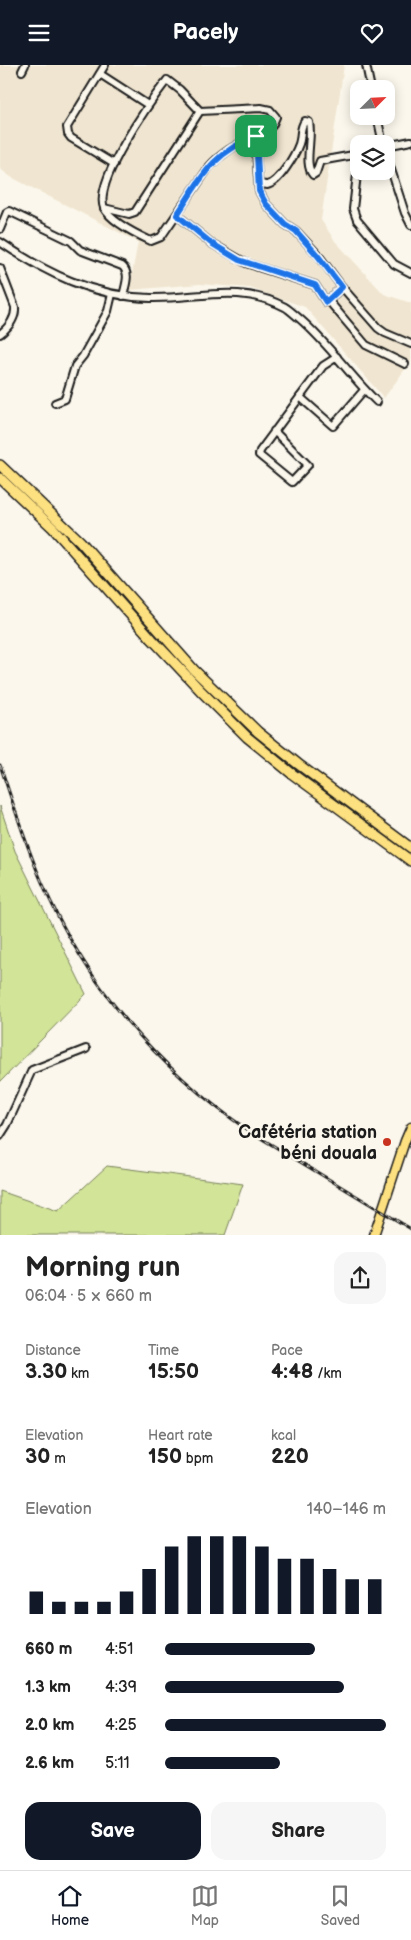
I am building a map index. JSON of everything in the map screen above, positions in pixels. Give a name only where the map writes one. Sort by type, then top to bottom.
[{"type":"highway","points":[[0,465],[80,541],[194,670],[258,732],[411,848]]},
{"type":"highway","points":[[0,478],[59,534],[152,639],[247,737],[291,773],[411,861]]},
{"type":"main road","points":[[374,1235],[411,1127]]},
{"type":"street","points":[[105,65],[67,127],[68,134],[114,164]]},
{"type":"street","points":[[366,65],[369,80]]},
{"type":"street","points":[[100,74],[148,105]]},
{"type":"street","points":[[167,80],[180,90],[200,111],[261,108],[270,110],[276,117],[272,126],[226,151],[216,159],[161,237],[151,241],[114,219],[104,208],[103,199],[105,183],[114,164],[148,105],[167,80]]},
{"type":"street","points":[[104,208],[129,214],[135,212],[200,111]]},
{"type":"street","points":[[259,183],[266,185],[273,182],[283,171],[299,143],[301,125],[305,121],[309,122],[311,130],[308,167],[313,175],[316,173],[320,161],[350,156]]},
{"type":"street","points":[[256,136],[259,191],[266,204],[285,224],[296,231],[378,328],[411,344]]},
{"type":"street","points":[[395,144],[411,141]]},
{"type":"street","points":[[356,180],[353,209],[357,220],[394,264],[411,273]]},
{"type":"street","points":[[394,180],[411,225]]},
{"type":"street","points":[[0,229],[9,211],[71,241],[80,250],[122,266],[126,269],[127,275],[123,296]]},
{"type":"street","points":[[177,215],[211,243],[232,256],[246,263],[315,285],[326,302],[328,300],[366,345],[405,364]]},
{"type":"street","points":[[0,243],[33,265],[65,280],[112,294],[152,298],[222,293],[256,297],[286,308],[308,326],[364,390],[378,402]]},
{"type":"street","points":[[0,268],[15,307],[11,323],[0,334]]},
{"type":"street","points":[[328,300],[342,287]]},
{"type":"street","points":[[55,403],[65,399],[75,366],[83,357],[108,311],[112,294]]},
{"type":"street","points":[[274,431],[308,465],[292,481],[259,455],[260,451],[274,431],[323,366],[337,357]]},
{"type":"street","points":[[300,397],[333,426],[364,390]]},
{"type":"street","points":[[0,1136],[32,1070],[86,1049]]},
{"type":"shaded area","points":[[0,65],[344,65],[321,220],[335,241],[384,294],[411,303],[411,361],[384,398],[305,307],[250,288],[200,284],[129,290],[138,242],[11,177],[0,169]]},
{"type":"green space","points":[[0,806],[15,851],[86,994],[0,1082]]},
{"type":"green space","points":[[107,1166],[243,1184],[225,1235],[0,1235],[0,1191],[58,1211]]},
{"type":"railway","points":[[0,765],[30,852],[59,918],[79,954],[127,1021],[183,1079],[249,1131],[411,1229]]},
{"type":"place","name":"Cafétéria station béni douala","points":[[387,1142]]},
{"type":"route","points":[[256,136],[259,191],[266,204],[285,224],[296,231],[342,287],[326,302],[315,285],[239,260],[211,243],[177,215],[216,159],[240,142],[256,136]]}]
